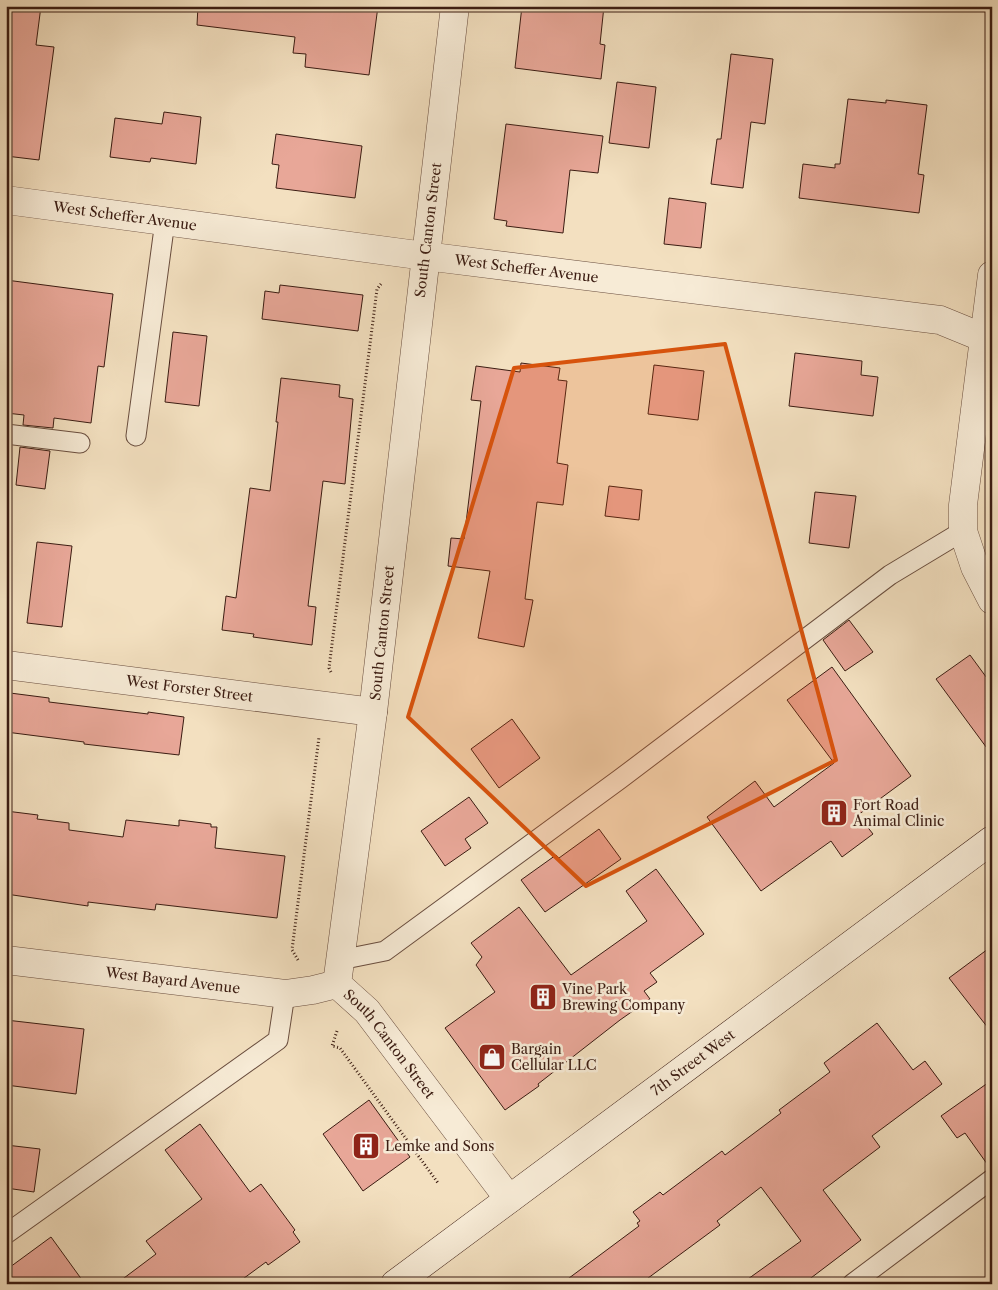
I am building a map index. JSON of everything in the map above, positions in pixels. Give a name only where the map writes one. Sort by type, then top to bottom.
[{"type":"street","name":"South Canton Street","points":[[455,6],[374,712],[338,972],[509,1199]]},
{"type":"street","name":"West Scheffer Avenue","points":[[6,200],[425,256],[940,320],[988,339]]},
{"type":"street","points":[[992,275],[988,339],[963,505],[963,531],[975,567],[992,600]]},
{"type":"street","name":"West Forster Street","points":[[6,665],[374,712]]},
{"type":"street","name":"7th Street West","points":[[394,1284],[992,840]]},
{"type":"street","name":"West Bayard Avenue","points":[[6,960],[285,994],[314,990],[338,972]]},
{"type":"lane","points":[[136,436],[165,221]]},
{"type":"lane","points":[[6,434],[80,443]]},
{"type":"lane","points":[[338,972],[385,950],[620,779],[890,575],[963,531]]},
{"type":"lane","points":[[6,1234],[278,1040],[285,994]]},
{"type":"lane","points":[[852,1284],[992,1179]]},
{"type":"path","points":[[332,674],[329,668],[377,289],[385,279]]},
{"type":"path","points":[[298,961],[292,950],[320,733]]},
{"type":"path","points":[[337,1030],[332,1046],[340,1048],[438,1183]]},
{"type":"highlighted area","points":[[725,344],[836,760],[586,886],[408,717],[514,368]]},
{"type":"building","points":[[6,6],[41,6],[36,45],[54,47],[39,160],[6,156]]},
{"type":"building","points":[[198,6],[378,6],[369,75],[305,67],[306,54],[293,53],[295,37],[197,25]]},
{"type":"building","points":[[522,6],[604,6],[600,44],[605,45],[601,79],[515,68]]},
{"type":"building","points":[[731,54],[773,59],[765,124],[751,122],[743,188],[711,184],[717,139],[721,139]]},
{"type":"building","points":[[617,82],[656,87],[649,148],[609,143]]},
{"type":"building","points":[[848,99],[886,103],[886,100],[927,105],[918,174],[924,175],[919,213],[799,198],[803,164],[835,168],[835,164],[840,164]]},
{"type":"building","points":[[164,112],[201,117],[196,164],[151,158],[150,162],[110,157],[115,118],[162,124]]},
{"type":"building","points":[[506,124],[603,136],[598,173],[570,170],[563,233],[506,226],[507,221],[494,219]]},
{"type":"building","points":[[276,134],[362,146],[355,198],[276,188],[279,165],[272,164]]},
{"type":"building","points":[[669,198],[706,203],[701,248],[664,244]]},
{"type":"building","points":[[6,280],[113,294],[104,367],[98,366],[91,423],[54,418],[53,428],[23,425],[24,415],[6,413]]},
{"type":"building","points":[[280,285],[363,295],[358,331],[262,319],[265,291],[279,293]]},
{"type":"building","points":[[173,332],[207,336],[199,406],[165,402]]},
{"type":"building","points":[[795,353],[862,361],[861,375],[878,377],[873,416],[789,406]]},
{"type":"building","points":[[521,363],[560,368],[558,380],[567,381],[557,463],[568,465],[563,505],[537,502],[525,599],[533,600],[524,647],[478,638],[490,571],[448,566],[451,538],[464,539],[481,401],[471,400],[476,366],[520,372]]},
{"type":"building","points":[[654,365],[704,371],[698,420],[648,414]]},
{"type":"building","points":[[281,378],[340,385],[339,397],[353,399],[345,484],[323,481],[308,606],[316,607],[312,645],[253,637],[254,634],[222,630],[226,596],[236,598],[250,488],[270,491]]},
{"type":"building","points":[[20,447],[50,451],[45,489],[16,485]]},
{"type":"building","points":[[609,486],[642,490],[639,520],[605,516]]},
{"type":"building","points":[[815,492],[856,496],[849,548],[809,543]]},
{"type":"building","points":[[37,542],[72,546],[62,627],[27,623]]},
{"type":"building","points":[[849,620],[873,652],[845,671],[823,640]]},
{"type":"building","points":[[970,655],[992,685],[992,755],[936,679]]},
{"type":"building","points":[[832,667],[911,776],[858,815],[873,834],[842,857],[831,841],[761,891],[707,817],[755,781],[774,807],[834,763],[787,700]]},
{"type":"building","points":[[10,693],[49,698],[49,702],[184,717],[179,755],[84,744],[84,742],[6,732]]},
{"type":"building","points":[[512,719],[540,758],[499,788],[471,749]]},
{"type":"building","points":[[469,797],[488,823],[465,839],[471,848],[445,866],[421,831]]},
{"type":"building","points":[[6,811],[38,815],[37,819],[69,823],[69,830],[123,837],[126,820],[179,826],[179,820],[211,824],[211,827],[217,827],[215,848],[285,856],[277,918],[156,904],[155,910],[88,902],[88,906],[6,894]]},
{"type":"building","points":[[599,829],[621,859],[545,912],[521,880],[556,855],[559,858]]},
{"type":"building","points":[[656,869],[704,934],[650,973],[657,982],[644,991],[650,999],[538,1084],[539,1086],[505,1110],[445,1028],[495,992],[476,965],[482,957],[471,943],[519,907],[571,975],[647,921],[626,891]]},
{"type":"building","points":[[992,946],[992,1033],[949,978]]},
{"type":"building","points":[[6,1020],[84,1029],[76,1094],[6,1085]]},
{"type":"building","points":[[877,1023],[913,1070],[925,1061],[942,1084],[872,1136],[880,1147],[823,1190],[861,1240],[803,1284],[741,1284],[801,1241],[761,1187],[717,1221],[720,1225],[640,1284],[561,1284],[639,1226],[637,1223],[640,1221],[633,1212],[660,1192],[663,1195],[722,1151],[725,1155],[781,1113],[779,1110],[830,1072],[824,1063]]},
{"type":"building","points":[[992,1080],[992,1168],[990,1168],[965,1133],[957,1138],[941,1116]]},
{"type":"building","name":"Lemke and Sons","points":[[369,1100],[410,1157],[363,1191],[323,1134]]},
{"type":"building","points":[[200,1124],[250,1192],[261,1184],[295,1230],[293,1232],[300,1242],[268,1265],[266,1262],[236,1284],[116,1284],[156,1254],[146,1241],[202,1199],[165,1150]]},
{"type":"building","points":[[6,1145],[40,1149],[34,1192],[6,1188]]},
{"type":"building","points":[[51,1237],[85,1284],[6,1284],[6,1270]]},
{"type":"place","name":"Fort Road Animal Clinic","points":[[834,813]]},
{"type":"place","name":"Vine Park Brewing Company","points":[[543,997]]},
{"type":"place","name":"Bargain Cellular LLC","points":[[492,1057]]},
{"type":"place","name":"Lemke and Sons","points":[[366,1146]]}]
